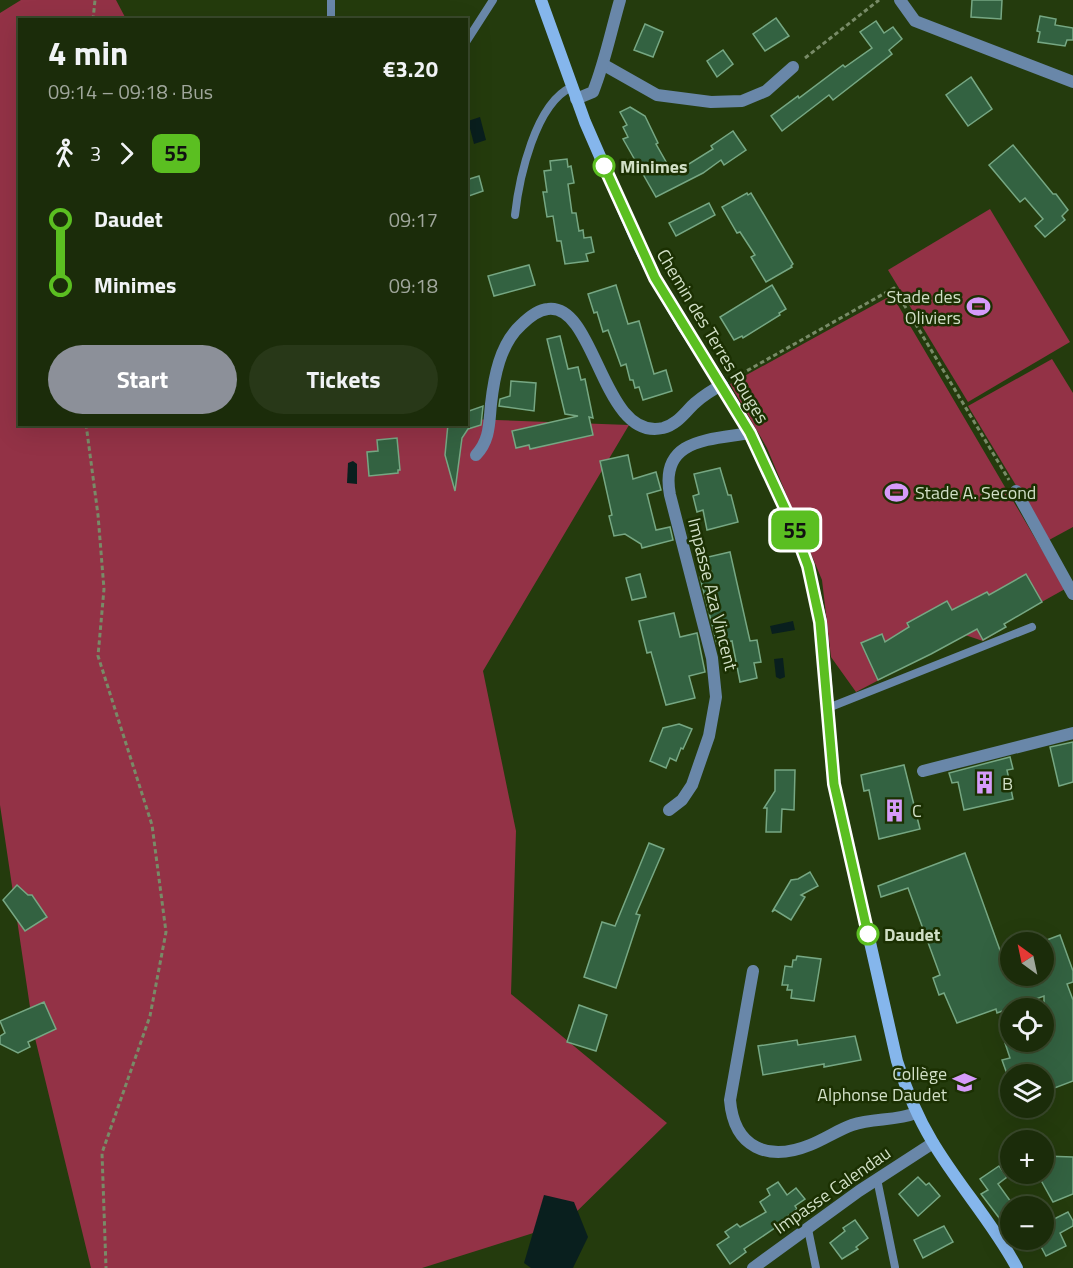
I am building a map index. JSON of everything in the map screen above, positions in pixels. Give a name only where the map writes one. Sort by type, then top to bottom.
[{"type":"main road","name":"Chemin des Terres Rouges","points":[[541,0],[574,93],[655,278],[750,433],[794,528],[808,566],[820,622],[831,757],[839,812],[897,1060],[916,1113],[933,1143],[992,1226],[1017,1268]]},
{"type":"street","points":[[574,93],[593,92],[604,65],[605,51],[620,0]]},
{"type":"street","points":[[900,0],[915,21],[1073,82]]},
{"type":"street","points":[[604,65],[657,95],[711,102],[742,101],[766,91],[793,67]]},
{"type":"street","points":[[476,455],[486,441],[493,388],[507,342],[527,318],[547,309],[560,310],[570,316],[618,403],[627,416],[642,426],[655,429],[672,424],[694,403],[722,385]]},
{"type":"street","name":"Impasse Aza Vincent","points":[[669,810],[682,800],[692,785],[710,736],[716,697],[712,658],[670,495],[667,473],[680,452],[695,443],[717,437],[750,433]]},
{"type":"street","points":[[1016,491],[1073,594]]},
{"type":"street","points":[[923,771],[1073,733]]},
{"type":"street","points":[[753,971],[730,1100],[733,1117],[745,1140],[760,1149],[794,1150],[861,1122],[903,1117],[916,1113]]},
{"type":"street","name":"Impasse Calendau","points":[[753,1268],[877,1179],[933,1143]]},
{"type":"lane","points":[[331,0],[331,18]]},
{"type":"lane","points":[[468,39],[493,0]]},
{"type":"lane","points":[[516,215],[520,179],[538,129],[554,101],[565,90],[574,93]]},
{"type":"lane","points":[[828,708],[1032,627]]},
{"type":"lane","points":[[877,1179],[895,1267]]},
{"type":"lane","points":[[808,1229],[816,1268]]},
{"type":"path","points":[[93,18],[95,0]]},
{"type":"path","points":[[793,67],[879,0]]},
{"type":"path","points":[[722,385],[894,288],[1016,491]]},
{"type":"path","points":[[86,426],[98,515],[104,589],[98,656],[152,825],[166,932],[150,1016],[102,1153],[106,1268]]},
{"type":"shaded area","points":[[21,0],[116,0],[125,18],[18,18],[18,426],[468,426],[468,419],[629,425],[483,671],[516,831],[511,994],[667,1123],[565,1223],[422,1268],[91,1268],[34,1034],[0,805],[0,13]]},
{"type":"shaded area","name":"Stade des Oliviers","points":[[990,209],[1070,342],[968,402],[888,270]]},
{"type":"shaded area","name":"Stade A. Second","points":[[892,295],[1065,589],[1004,623],[1006,627],[983,641],[965,635],[856,692],[831,657],[822,580],[767,448],[730,384]]},
{"type":"shaded area","points":[[1052,359],[1073,393],[1073,527],[1049,540],[968,406]]},
{"type":"water","points":[[480,117],[486,140],[474,144],[468,121]]},
{"type":"water","points":[[353,461],[357,464],[357,484],[347,483],[348,463]]},
{"type":"water","points":[[793,621],[795,630],[772,634],[770,626]]},
{"type":"water","points":[[783,658],[785,677],[780,679],[776,677],[774,659]]},
{"type":"water","points":[[544,1195],[574,1202],[588,1237],[573,1268],[531,1268],[524,1263]]},
{"type":"building","points":[[972,0],[1002,0],[1001,19],[971,17]]},
{"type":"building","points":[[1040,16],[1056,19],[1055,25],[1073,28],[1073,40],[1067,40],[1065,46],[1038,42],[1040,32],[1037,31]]},
{"type":"building","points":[[776,18],[789,36],[765,51],[753,34]]},
{"type":"building","points":[[876,21],[884,33],[893,27],[902,39],[889,50],[892,54],[833,100],[829,95],[782,131],[771,116],[843,65],[845,67],[872,48],[860,32]]},
{"type":"building","points":[[645,24],[663,32],[653,57],[634,50]]},
{"type":"building","points":[[723,50],[733,64],[717,77],[707,61]]},
{"type":"building","points":[[971,77],[992,109],[968,126],[946,95]]},
{"type":"building","points":[[630,107],[645,116],[658,143],[656,144],[673,174],[713,149],[711,146],[733,131],[746,150],[724,165],[721,160],[703,173],[656,197],[623,139],[628,137],[623,127],[627,125],[620,112]]},
{"type":"building","points":[[1013,145],[1068,210],[1062,216],[1065,220],[1045,237],[1035,226],[1043,219],[1025,198],[1020,202],[989,165]]},
{"type":"building","points":[[567,159],[568,167],[571,166],[574,183],[568,184],[572,213],[576,213],[579,231],[583,230],[584,238],[591,237],[594,252],[586,254],[588,261],[565,264],[561,241],[557,241],[553,216],[547,217],[543,192],[547,192],[544,171],[551,170],[550,161]]},
{"type":"building","points":[[479,176],[483,191],[468,196],[468,179]]},
{"type":"building","points":[[747,193],[748,195],[751,193],[793,264],[792,267],[766,282],[751,257],[755,255],[740,232],[737,233],[722,207]]},
{"type":"building","points":[[709,203],[715,215],[676,236],[669,223]]},
{"type":"building","points":[[529,265],[535,285],[494,296],[488,276]]},
{"type":"building","points":[[616,285],[628,324],[639,321],[654,374],[666,370],[672,391],[643,400],[639,387],[635,388],[633,380],[630,380],[626,364],[621,366],[608,330],[603,332],[588,294]]},
{"type":"building","points":[[772,285],[786,309],[743,338],[742,336],[734,340],[720,317]]},
{"type":"building","points":[[560,336],[568,369],[578,367],[581,380],[585,379],[593,418],[589,417],[593,435],[530,449],[529,445],[516,448],[512,431],[578,416],[565,414],[547,339]]},
{"type":"building","points":[[511,381],[536,383],[534,411],[499,406],[500,399],[510,396]]},
{"type":"building","points":[[483,406],[481,425],[468,429],[462,438],[455,491],[445,455],[448,426],[468,426],[468,411]]},
{"type":"building","points":[[397,438],[400,470],[398,473],[369,476],[367,452],[378,451],[377,440]]},
{"type":"building","points":[[628,455],[633,479],[656,472],[661,490],[647,494],[656,530],[670,527],[673,540],[642,548],[641,544],[625,534],[614,536],[609,516],[612,515],[600,461]]},
{"type":"building","points":[[720,468],[728,495],[731,495],[738,522],[707,530],[703,510],[697,512],[693,496],[699,494],[694,474]]},
{"type":"building","points":[[730,552],[750,641],[757,640],[761,662],[754,663],[757,678],[740,682],[732,641],[717,644],[700,577],[712,574],[708,557]]},
{"type":"building","points":[[640,574],[646,597],[632,600],[626,578]]},
{"type":"building","points":[[1026,574],[1042,602],[1004,624],[1006,627],[983,640],[977,629],[878,680],[861,643],[882,634],[885,642],[909,627],[907,623],[947,601],[952,610],[987,592],[989,595]]},
{"type":"building","points":[[674,613],[680,637],[697,633],[705,672],[689,676],[695,698],[666,705],[651,652],[647,653],[639,621]]},
{"type":"building","points":[[679,724],[692,729],[676,761],[670,758],[666,768],[650,761],[663,728]]},
{"type":"building","points":[[1073,742],[1073,782],[1059,786],[1050,747]]},
{"type":"building","name":"B","points":[[1010,757],[1013,769],[1007,770],[1013,799],[964,810],[958,782],[952,783],[949,773]]},
{"type":"building","name":"C","points":[[904,765],[920,829],[879,839],[869,790],[864,791],[861,775]]},
{"type":"building","points":[[775,770],[795,770],[794,810],[782,809],[781,832],[766,832],[767,808],[764,808],[775,791]]},
{"type":"building","points":[[649,843],[664,849],[636,914],[640,915],[616,988],[584,977],[602,922],[615,926]]},
{"type":"building","points":[[965,853],[1000,950],[1000,986],[1054,986],[1054,937],[1060,935],[1073,971],[1073,982],[1067,984],[1073,1000],[1073,1081],[1054,1088],[1054,1064],[1003,1064],[1002,1060],[1010,1058],[1008,1052],[1054,1052],[1054,998],[1044,998],[1044,996],[1000,998],[1000,1012],[997,1013],[996,1009],[957,1023],[944,993],[939,995],[933,978],[940,975],[908,888],[881,897],[878,886]]},
{"type":"building","points":[[810,872],[818,886],[801,895],[805,897],[791,920],[775,910],[772,912],[791,880]]},
{"type":"building","points":[[17,885],[28,895],[32,895],[47,917],[25,931],[3,900]]},
{"type":"building","points":[[797,956],[821,959],[814,1001],[791,998],[792,990],[787,990],[788,985],[782,985],[785,966],[792,967],[793,960],[796,960]]},
{"type":"building","points":[[44,1002],[56,1029],[28,1042],[30,1047],[18,1053],[0,1044],[0,1036],[5,1033],[0,1021]]},
{"type":"building","points":[[579,1005],[607,1015],[596,1051],[567,1042]]},
{"type":"building","points":[[855,1036],[861,1060],[763,1075],[758,1046],[797,1040],[798,1045]]},
{"type":"building","points":[[1054,1156],[1073,1157],[1073,1194],[1054,1202],[1054,1196],[1050,1196],[1043,1184],[1054,1184]]},
{"type":"building","points":[[1000,1167],[998,1184],[1007,1196],[1000,1196],[1000,1219],[981,1194],[988,1190],[980,1179]]},
{"type":"building","points":[[918,1177],[926,1185],[929,1183],[940,1196],[918,1216],[899,1194]]},
{"type":"building","points":[[778,1182],[787,1195],[796,1188],[805,1199],[795,1206],[797,1209],[786,1217],[788,1219],[744,1249],[746,1252],[730,1264],[717,1245],[729,1237],[725,1232],[737,1224],[740,1227],[766,1212],[760,1202],[770,1195],[767,1189]]},
{"type":"building","points":[[1068,1212],[1073,1226],[1060,1233],[1066,1246],[1046,1256],[1043,1250],[1054,1250],[1054,1219]]},
{"type":"building","points":[[855,1220],[868,1238],[856,1247],[858,1249],[842,1259],[830,1243],[845,1231],[843,1228]]},
{"type":"building","points":[[944,1226],[953,1242],[923,1258],[914,1240]]},
{"type":"bus line","name":"55","points":[[604,166],[655,278],[750,433],[794,528],[808,566],[816,594],[820,622],[834,784],[868,934]]},
{"type":"place","name":"Minimes","points":[[604,166]]},
{"type":"place","name":"Stade des Oliviers","points":[[979,306]]},
{"type":"place","name":"Stade A. Second","points":[[897,492]]},
{"type":"place","name":"B","points":[[984,783]]},
{"type":"place","name":"C","points":[[894,810]]},
{"type":"place","name":"Daudet","points":[[868,934]]},
{"type":"place","name":"Collège Alphonse Daudet","points":[[965,1083]]}]
